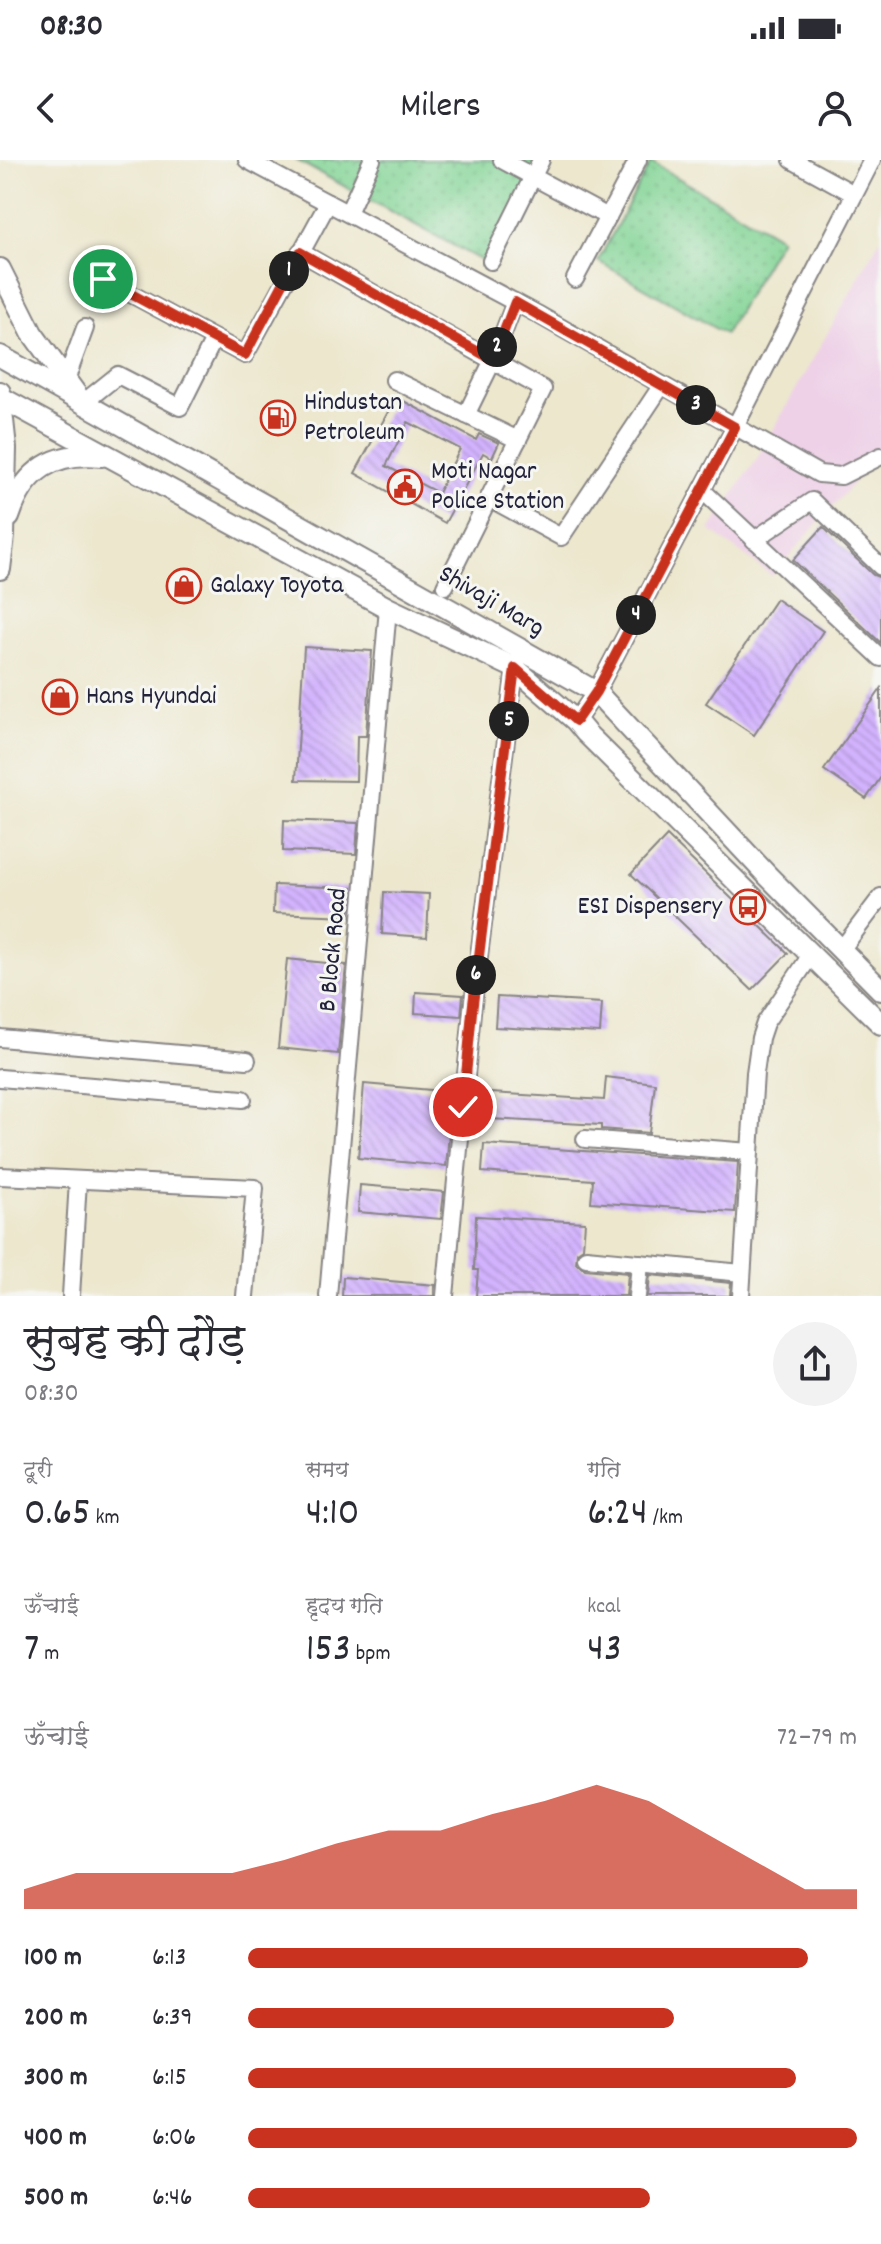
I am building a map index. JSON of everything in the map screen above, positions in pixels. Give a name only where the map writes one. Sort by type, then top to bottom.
[{"type":"main road","points":[[0,269],[32,333],[83,403]]},
{"type":"main road","name":"Shivaji Marg","points":[[0,356],[596,692],[767,875],[881,990]]},
{"type":"main road","points":[[0,395],[6,448],[0,569]]},
{"type":"main road","name":"Shivaji Marg","points":[[0,395],[388,608],[515,668],[576,721],[881,1024]]},
{"type":"main road","points":[[4,536],[17,497],[37,471],[63,457],[80,454],[110,457]]},
{"type":"street","points":[[247,160],[515,302],[819,474],[841,476],[881,456]]},
{"type":"street","points":[[348,213],[372,160]]},
{"type":"street","points":[[502,160],[608,217]]},
{"type":"street","points":[[491,261],[541,160]]},
{"type":"street","points":[[575,279],[638,160]]},
{"type":"street","points":[[792,160],[854,194]]},
{"type":"street","points":[[576,721],[596,692],[872,160]]},
{"type":"street","points":[[103,279],[245,355],[328,203]]},
{"type":"street","points":[[300,252],[543,389],[445,586]]},
{"type":"street","points":[[466,415],[493,360],[515,302]]},
{"type":"street","points":[[66,380],[85,328]]},
{"type":"street","points":[[83,403],[118,375],[180,407],[214,339]]},
{"type":"street","points":[[394,380],[518,440]]},
{"type":"street","points":[[489,498],[561,537],[662,385]]},
{"type":"street","points":[[702,490],[881,658]]},
{"type":"street","points":[[754,540],[812,501],[881,567]]},
{"type":"street","name":"B Block Road","points":[[328,1296],[388,608]]},
{"type":"street","points":[[445,1296],[472,1012],[515,668]]},
{"type":"street","points":[[841,950],[881,897]]},
{"type":"street","points":[[741,1296],[755,1073],[760,1038],[773,1010],[811,955]]},
{"type":"street","points":[[0,1038],[247,1060]]},
{"type":"street","points":[[0,1078],[243,1099]]},
{"type":"street","points":[[585,1139],[750,1152]]},
{"type":"street","points":[[0,1176],[255,1188],[245,1296]]},
{"type":"street","points":[[71,1296],[78,1181]]},
{"type":"street","points":[[586,1258],[742,1273]]},
{"type":"street","points":[[637,1296],[640,1263]]},
{"type":"shaded area","points":[[881,238],[881,459],[868,466],[772,576],[710,530],[758,457]]},
{"type":"green space","points":[[296,160],[547,160],[493,267]]},
{"type":"green space","points":[[651,162],[781,238],[725,334],[598,261]]},
{"type":"building","points":[[396,397],[476,440],[479,434],[499,443],[492,458],[483,453],[445,523],[355,473]],"holes":[[[408,422],[460,449],[438,493],[386,466]]]},
{"type":"building","points":[[823,527],[873,575],[881,578],[881,643],[793,560]]},
{"type":"building","points":[[776,599],[823,631],[754,735],[706,703]]},
{"type":"building","points":[[304,647],[372,651],[366,736],[357,736],[356,781],[296,780]]},
{"type":"building","points":[[881,689],[881,777],[866,799],[824,770]]},
{"type":"building","points":[[284,820],[358,823],[356,854],[283,851]]},
{"type":"building","points":[[667,836],[788,953],[752,990],[631,874]]},
{"type":"building","points":[[274,885],[352,888],[350,916],[273,913]]},
{"type":"building","points":[[384,892],[429,894],[427,937],[382,934]]},
{"type":"building","points":[[287,959],[346,965],[338,1054],[278,1048]]},
{"type":"building","points":[[416,992],[463,995],[461,1016],[415,1013]]},
{"type":"building","points":[[497,997],[602,1003],[600,1033],[495,1027]]},
{"type":"building","points":[[606,1077],[655,1083],[649,1133],[601,1129],[601,1125],[489,1119],[491,1093],[604,1100]]},
{"type":"building","points":[[364,1084],[453,1092],[446,1166],[358,1158]]},
{"type":"building","points":[[484,1144],[738,1162],[735,1212],[591,1202],[593,1180],[482,1172]]},
{"type":"building","points":[[360,1185],[444,1192],[441,1219],[358,1212]]},
{"type":"building","points":[[476,1216],[585,1222],[583,1248],[577,1252],[576,1263],[585,1269],[628,1273],[626,1296],[476,1296]]},
{"type":"building","points":[[650,1275],[731,1283],[730,1296],[648,1296]]},
{"type":"building","points":[[343,1277],[435,1285],[434,1296],[342,1296]]},
{"type":"place","name":"Hindustan Petroleum","points":[[278,418]]},
{"type":"place","name":"Moti Nagar Police Station","points":[[405,487]]},
{"type":"place","name":"Galaxy Toyota","points":[[184,586]]},
{"type":"place","name":"Hans Hyundai","points":[[60,697]]},
{"type":"place","name":"ESI Dispensery","points":[[748,907]]},
{"type":"route","points":[[103,279],[245,355],[300,252],[493,360],[515,302],[735,427],[596,692],[576,721],[515,668],[463,1107]]}]
